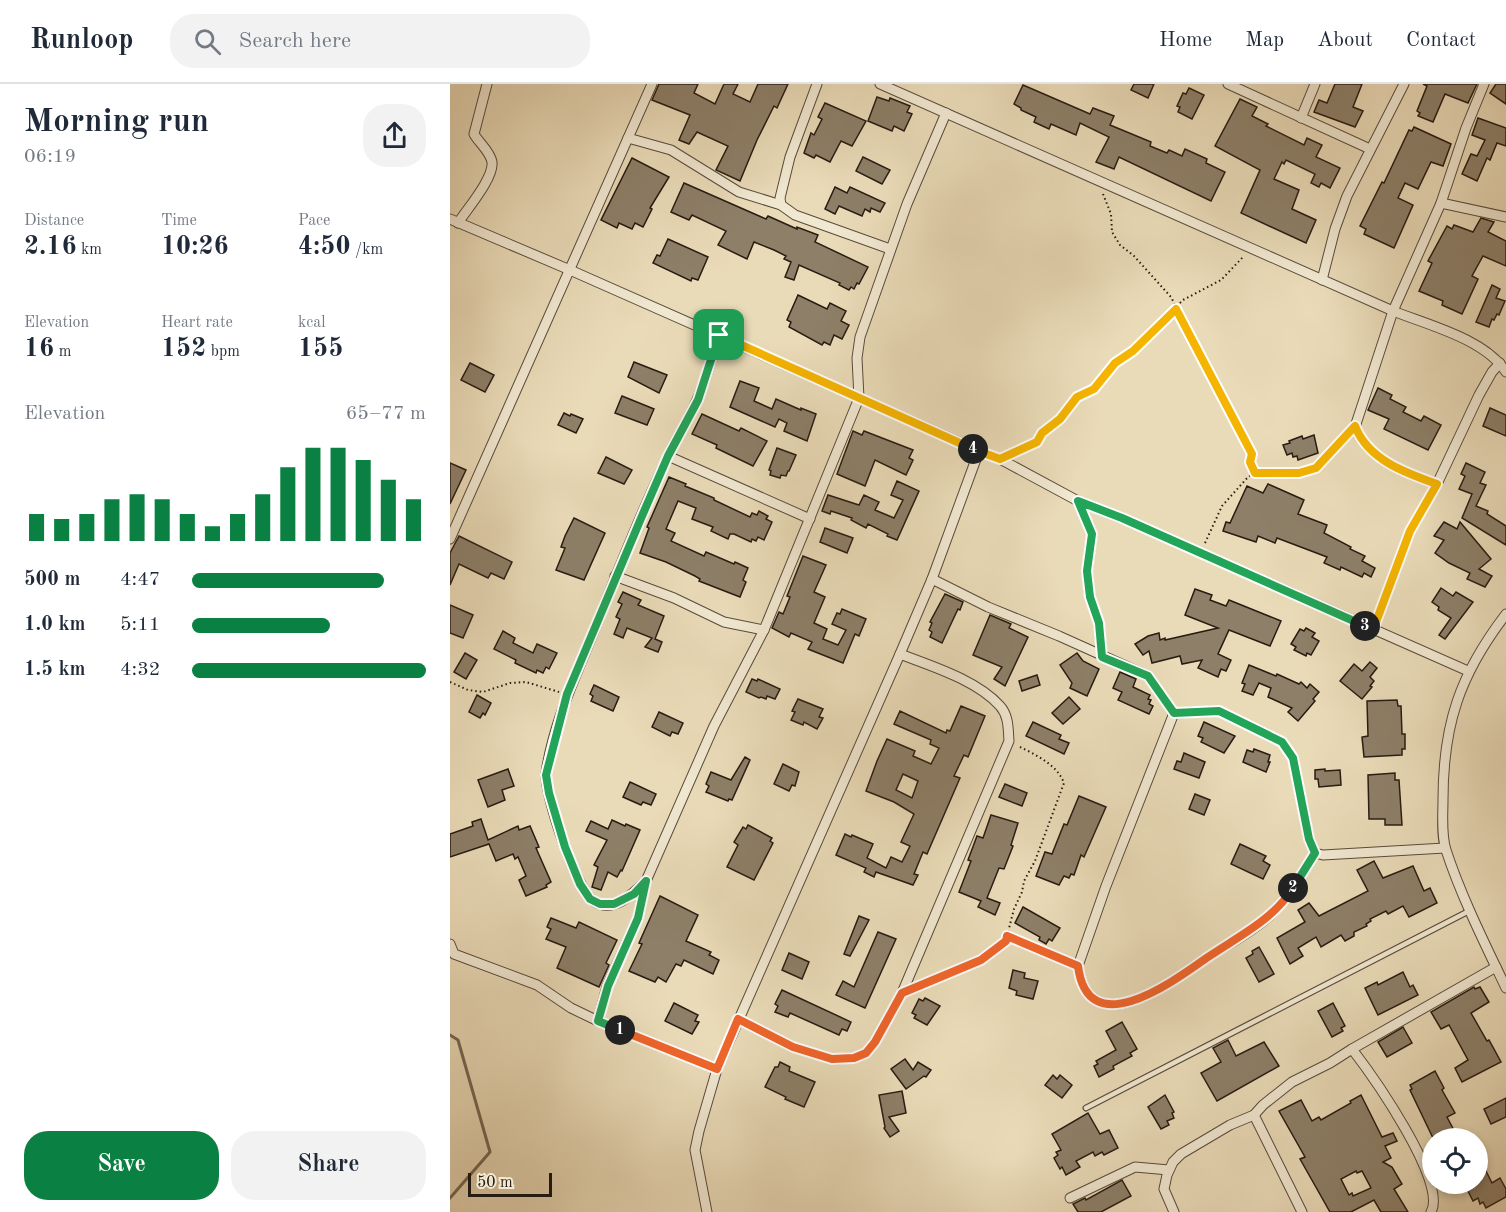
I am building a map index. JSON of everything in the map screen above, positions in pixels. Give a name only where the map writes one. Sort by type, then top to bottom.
[{"type":"street","points":[[487,84],[474,134],[489,155],[491,167],[486,182],[454,221],[1000,459],[1078,501],[1468,671]]},
{"type":"street","points":[[450,539],[652,84]]},
{"type":"street","points":[[782,205],[780,198],[790,157],[817,84]]},
{"type":"street","points":[[880,84],[1393,311],[1470,341],[1500,363],[1506,372]]},
{"type":"street","points":[[1228,84],[1370,149]]},
{"type":"street","points":[[1301,118],[1315,84]]},
{"type":"street","points":[[1322,279],[1335,229],[1347,196],[1404,84]]},
{"type":"street","points":[[1437,484],[1391,465],[1364,444],[1355,426],[1393,311],[1441,203],[1466,128],[1484,84]]},
{"type":"street","points":[[598,1021],[608,986],[638,918],[646,881],[714,726],[765,630],[859,398],[857,358],[860,337],[907,204],[946,113]]},
{"type":"street","points":[[628,138],[670,150],[740,192],[782,205],[795,215],[890,249]]},
{"type":"street","points":[[1441,203],[1506,218]]},
{"type":"street","points":[[646,881],[634,894],[614,904],[600,904],[590,899],[580,884],[565,847],[546,775],[567,694],[615,576],[668,456],[698,400],[719,335]]},
{"type":"street","points":[[1373,630],[1410,531],[1437,484],[1479,395],[1500,363]]},
{"type":"street","points":[[707,1212],[695,1150],[717,1069],[932,579],[979,451]]},
{"type":"street","points":[[668,456],[810,519]]},
{"type":"street","points":[[1078,501],[1092,534],[1087,571],[1090,597],[1099,623],[1102,657]]},
{"type":"street","points":[[615,576],[674,598],[724,622],[765,630]]},
{"type":"street","points":[[932,579],[988,607],[1148,676],[1174,713]]},
{"type":"street","points":[[1506,614],[1468,671],[1452,712],[1443,771],[1445,848],[1506,988]]},
{"type":"street","points":[[738,1019],[793,1047],[832,1059],[854,1058],[866,1053],[875,1042],[902,993],[1009,741],[1008,721],[1000,706],[979,690],[944,671],[900,654]]},
{"type":"street","points":[[1174,713],[1219,711],[1282,742],[1293,758],[1309,839],[1315,853]]},
{"type":"street","points":[[1174,713],[1106,886],[1078,966],[1080,980],[1087,994],[1103,1004],[1120,1005],[1132,1002],[1185,975],[1206,958],[1267,918],[1290,892],[1315,853]]},
{"type":"street","points":[[1315,853],[1323,855],[1445,848]]},
{"type":"street","points":[[450,944],[453,954],[537,985],[571,1008],[598,1021],[717,1069]]},
{"type":"street","points":[[1174,1212],[1164,1189],[1169,1170],[1173,1162],[1193,1145],[1254,1115],[1292,1082],[1330,1064],[1352,1048],[1496,967]]},
{"type":"street","points":[[1352,1048],[1380,1087],[1424,1165],[1433,1188],[1431,1212]]},
{"type":"street","points":[[1254,1115],[1302,1212]]},
{"type":"street","points":[[1070,1198],[1135,1167],[1169,1170]]},
{"type":"lane","points":[[1086,1108],[1471,910]]},
{"type":"path","points":[[1103,183],[1102,190],[1111,214],[1112,232],[1120,245],[1134,256],[1171,297],[1252,454],[1250,462],[1255,473]]},
{"type":"path","points":[[1000,459],[1037,442],[1042,433],[1060,419],[1077,397],[1094,389],[1115,363],[1133,351],[1183,300],[1221,280],[1241,261],[1250,247]]},
{"type":"path","points":[[1201,553],[1222,506],[1248,477],[1255,473],[1299,473],[1316,468],[1355,426]]},
{"type":"path","points":[[450,682],[468,690],[483,692],[510,683],[526,682],[567,694]]},
{"type":"path","points":[[902,993],[981,960],[1006,941],[1024,881],[1035,861],[1064,783],[1062,777],[1042,758],[1009,741]]},
{"type":"path","points":[[1007,936],[1078,966]]},
{"type":"building","points":[[659,84],[698,84],[694,93],[715,104],[724,84],[738,84],[733,94],[750,102],[758,84],[788,84],[777,108],[774,106],[757,140],[740,181],[716,170],[728,146],[697,132],[689,144],[679,140],[690,115],[652,100]]},
{"type":"building","points":[[1134,84],[1154,84],[1148,98],[1131,90]]},
{"type":"building","points":[[1335,84],[1362,84],[1353,107],[1363,111],[1355,127],[1314,112],[1319,100],[1327,103]]},
{"type":"building","points":[[1423,84],[1477,84],[1468,103],[1445,94],[1433,122],[1418,116],[1420,113],[1417,111],[1427,86]]},
{"type":"building","points":[[1496,84],[1506,84],[1506,104],[1490,93]]},
{"type":"building","points":[[1023,85],[1090,114],[1093,108],[1114,116],[1110,125],[1151,142],[1150,146],[1167,153],[1169,150],[1182,156],[1185,149],[1207,159],[1206,163],[1225,172],[1211,201],[1119,157],[1114,169],[1096,162],[1109,137],[1080,123],[1076,135],[1051,124],[1049,129],[1034,122],[1036,117],[1014,104]]},
{"type":"building","points":[[1189,88],[1204,95],[1192,119],[1178,112],[1180,107],[1177,106],[1183,93],[1186,94]]},
{"type":"building","points":[[877,97],[889,101],[890,98],[910,106],[907,112],[912,114],[904,131],[894,126],[892,131],[868,121]]},
{"type":"building","points":[[1240,99],[1257,107],[1252,116],[1268,124],[1266,126],[1304,145],[1307,138],[1322,145],[1316,157],[1340,168],[1330,188],[1321,183],[1319,187],[1311,183],[1315,174],[1286,160],[1284,164],[1282,162],[1274,179],[1299,190],[1292,209],[1316,220],[1306,243],[1241,213],[1260,170],[1215,146]]},
{"type":"building","points":[[825,103],[866,121],[852,146],[841,141],[830,162],[816,155],[814,158],[804,153],[811,133],[814,135],[822,119],[818,117]]},
{"type":"building","points":[[1478,118],[1506,128],[1506,146],[1497,143],[1490,160],[1487,158],[1477,181],[1462,174],[1471,154],[1477,156],[1485,140],[1472,135]]},
{"type":"building","points":[[1414,127],[1451,144],[1443,166],[1431,162],[1418,189],[1405,183],[1398,198],[1413,205],[1394,248],[1364,234],[1366,229],[1360,226],[1382,182],[1384,183],[1409,130],[1412,131]]},
{"type":"building","points":[[863,157],[890,170],[882,184],[856,171]]},
{"type":"building","points":[[632,158],[669,177],[650,208],[652,209],[643,227],[635,223],[632,229],[619,223],[617,228],[601,220]]},
{"type":"building","points":[[684,183],[766,219],[768,216],[797,229],[797,227],[818,235],[815,242],[868,267],[859,284],[857,283],[854,289],[851,287],[849,290],[839,285],[840,283],[799,265],[794,280],[785,277],[791,262],[784,259],[786,256],[754,242],[747,259],[718,245],[726,231],[692,215],[689,220],[671,212]]},
{"type":"building","points":[[835,187],[847,193],[850,187],[885,203],[880,212],[871,208],[870,212],[865,209],[862,216],[839,206],[835,214],[825,209]]},
{"type":"building","points":[[1481,218],[1494,222],[1488,232],[1506,241],[1506,266],[1483,256],[1472,276],[1478,279],[1462,314],[1442,305],[1443,301],[1419,291],[1432,263],[1428,261],[1447,226],[1452,229],[1454,225],[1473,232]]},
{"type":"building","points":[[668,239],[708,257],[698,280],[692,278],[691,281],[653,263],[657,255],[660,256]]},
{"type":"building","points":[[1492,285],[1500,289],[1496,298],[1505,301],[1499,315],[1497,314],[1494,320],[1492,319],[1489,327],[1476,322]]},
{"type":"building","points":[[798,295],[827,309],[830,303],[846,311],[841,321],[849,325],[842,339],[834,335],[830,345],[824,342],[822,345],[789,327],[791,322],[787,320]]},
{"type":"building","points":[[634,362],[667,375],[659,393],[628,377]]},
{"type":"building","points":[[470,363],[494,375],[485,392],[461,380]]},
{"type":"building","points":[[740,381],[759,388],[754,401],[772,409],[776,399],[816,414],[807,441],[784,431],[787,423],[779,419],[775,427],[730,407]]},
{"type":"building","points":[[1378,388],[1392,395],[1390,399],[1406,407],[1403,412],[1421,421],[1424,416],[1441,425],[1428,450],[1384,429],[1389,419],[1368,410]]},
{"type":"building","points":[[622,396],[654,409],[647,425],[615,413]]},
{"type":"building","points":[[1490,408],[1506,415],[1506,436],[1483,426]]},
{"type":"building","points":[[564,413],[583,419],[576,433],[558,425]]},
{"type":"building","points":[[702,414],[739,431],[741,428],[767,441],[753,466],[716,448],[717,445],[692,434]]},
{"type":"building","points":[[853,431],[862,435],[864,431],[913,450],[909,458],[913,460],[906,475],[875,460],[865,486],[837,474]]},
{"type":"building","points":[[1314,435],[1318,453],[1298,460],[1297,456],[1293,457],[1292,453],[1287,455],[1283,445],[1302,436],[1303,439]]},
{"type":"building","points":[[777,448],[796,455],[786,476],[781,475],[780,478],[770,475],[769,470]]},
{"type":"building","points":[[606,457],[632,470],[624,484],[598,473]]},
{"type":"building","points":[[450,463],[466,470],[450,504]]},
{"type":"building","points":[[1466,463],[1485,472],[1480,483],[1486,485],[1476,506],[1488,511],[1487,514],[1506,526],[1506,545],[1462,518],[1472,494],[1459,489],[1465,476],[1461,474]]},
{"type":"building","points":[[669,477],[750,517],[752,513],[757,515],[759,511],[768,516],[766,519],[772,522],[764,540],[758,537],[756,541],[752,539],[751,542],[734,534],[730,534],[728,539],[711,531],[713,527],[692,519],[696,508],[678,501],[666,529],[675,533],[671,541],[704,556],[706,552],[748,568],[740,597],[699,581],[700,579],[695,576],[666,562],[640,553],[649,528],[647,527]]},
{"type":"building","points":[[897,481],[919,491],[897,540],[868,524],[866,528],[851,520],[852,518],[831,511],[830,514],[822,511],[828,495],[859,505],[864,495],[879,502],[875,510],[894,518],[903,500],[891,495]]},
{"type":"building","points":[[1268,484],[1304,500],[1298,514],[1327,525],[1324,533],[1365,556],[1362,561],[1375,568],[1371,577],[1364,573],[1362,577],[1341,567],[1340,570],[1324,563],[1327,557],[1277,538],[1275,543],[1258,536],[1256,542],[1223,531],[1226,522],[1230,523],[1247,486],[1263,493]]},
{"type":"building","points":[[574,518],[605,533],[584,580],[556,570],[565,548],[561,547]]},
{"type":"building","points":[[1444,522],[1457,529],[1460,522],[1491,559],[1479,569],[1492,576],[1485,587],[1467,579],[1470,573],[1435,553],[1444,540],[1434,536]]},
{"type":"building","points":[[825,528],[853,538],[847,553],[820,542]]},
{"type":"building","points":[[459,536],[512,562],[504,579],[491,573],[488,578],[459,564],[450,585],[450,553]]},
{"type":"building","points":[[803,556],[826,565],[814,592],[825,597],[814,623],[827,629],[823,639],[838,645],[846,630],[832,624],[837,613],[840,614],[842,609],[866,619],[859,636],[855,634],[843,663],[808,649],[812,642],[791,633],[789,637],[772,628],[779,612],[783,614],[790,597],[787,596]]},
{"type":"building","points":[[1441,588],[1453,596],[1456,592],[1473,602],[1445,639],[1439,635],[1451,618],[1438,610],[1439,607],[1432,602]]},
{"type":"building","points":[[1195,589],[1212,595],[1210,600],[1226,606],[1229,600],[1281,621],[1270,646],[1229,630],[1218,654],[1231,660],[1226,671],[1221,669],[1218,677],[1198,668],[1202,660],[1182,664],[1180,656],[1152,663],[1149,651],[1143,655],[1135,644],[1148,636],[1159,633],[1160,640],[1165,638],[1165,640],[1218,628],[1185,615]]},
{"type":"building","points":[[623,592],[641,600],[638,605],[664,616],[655,639],[662,642],[658,652],[645,647],[652,638],[627,628],[623,638],[614,634],[620,619],[616,617],[622,604],[618,602]]},
{"type":"building","points":[[945,594],[963,602],[942,643],[930,637],[932,632],[929,630],[932,623],[930,622]]},
{"type":"building","points":[[450,605],[473,615],[463,638],[450,633]]},
{"type":"building","points":[[990,615],[1011,624],[1009,628],[1028,637],[1005,686],[994,679],[1002,667],[973,655]]},
{"type":"building","points":[[1306,628],[1315,633],[1312,637],[1319,641],[1311,655],[1307,653],[1306,656],[1294,650],[1296,647],[1291,644],[1300,629],[1304,631]]},
{"type":"building","points":[[503,631],[515,638],[513,643],[533,653],[537,644],[557,653],[549,669],[546,667],[543,673],[537,670],[536,673],[494,649]]},
{"type":"building","points":[[465,653],[477,660],[466,679],[454,672]]},
{"type":"building","points":[[1077,653],[1083,661],[1099,669],[1087,696],[1070,688],[1072,683],[1060,665]]},
{"type":"building","points":[[1370,662],[1377,668],[1370,677],[1374,681],[1370,686],[1372,687],[1362,699],[1340,681],[1354,664],[1362,671]]},
{"type":"building","points":[[1249,665],[1299,684],[1301,682],[1307,688],[1310,684],[1319,692],[1313,699],[1315,701],[1298,721],[1288,712],[1292,708],[1268,697],[1271,688],[1259,683],[1253,695],[1242,691],[1245,684],[1242,683]]},
{"type":"building","points":[[1120,672],[1136,679],[1133,687],[1150,695],[1149,704],[1153,706],[1149,714],[1118,700],[1122,692],[1113,688]]},
{"type":"building","points":[[1037,675],[1040,685],[1022,691],[1019,681]]},
{"type":"building","points":[[752,679],[757,681],[758,679],[780,689],[775,699],[767,696],[766,699],[759,698],[746,692]]},
{"type":"building","points":[[594,685],[619,697],[613,711],[591,701],[593,696],[590,694]]},
{"type":"building","points":[[477,695],[491,703],[485,715],[483,713],[480,718],[469,712]]},
{"type":"building","points":[[1069,697],[1080,709],[1063,724],[1052,713]]},
{"type":"building","points":[[798,699],[823,709],[819,717],[823,718],[817,729],[804,722],[803,725],[791,720],[795,712],[792,711]]},
{"type":"building","points":[[1397,700],[1398,706],[1401,706],[1402,734],[1405,734],[1405,749],[1402,749],[1402,755],[1364,757],[1362,737],[1368,736],[1367,701]]},
{"type":"building","points":[[961,706],[985,716],[968,757],[964,755],[954,776],[960,778],[927,854],[923,852],[914,874],[918,875],[913,885],[876,872],[874,877],[864,872],[866,868],[836,855],[845,834],[873,844],[867,858],[886,868],[891,857],[902,862],[910,846],[901,842],[914,814],[894,802],[866,791],[887,739],[915,751],[913,756],[931,764],[939,748],[930,744],[931,740],[894,724],[900,711],[946,733],[947,730],[950,731]],"holes":[[[903,774],[918,781],[912,798],[896,790]]]},
{"type":"building","points":[[659,712],[683,723],[678,734],[672,732],[670,736],[652,727]]},
{"type":"building","points":[[1033,722],[1061,735],[1059,739],[1069,743],[1064,754],[1026,736]]},
{"type":"building","points":[[1204,722],[1235,736],[1224,753],[1201,742],[1203,738],[1198,736]]},
{"type":"building","points":[[1254,749],[1270,755],[1266,772],[1243,762],[1247,750],[1253,752]]},
{"type":"building","points":[[1184,753],[1205,762],[1199,778],[1174,769],[1177,761],[1181,762]]},
{"type":"building","points":[[745,757],[750,760],[732,800],[728,801],[706,792],[709,786],[706,784],[711,772],[731,780]]},
{"type":"building","points":[[783,764],[799,772],[795,786],[792,785],[789,791],[774,784]]},
{"type":"building","points":[[508,769],[514,786],[502,790],[505,800],[488,807],[478,780]]},
{"type":"building","points":[[1325,769],[1325,771],[1340,770],[1341,785],[1319,787],[1318,779],[1315,779],[1315,770]]},
{"type":"building","points":[[1395,773],[1395,780],[1399,780],[1402,825],[1385,825],[1385,819],[1369,819],[1368,775]]},
{"type":"building","points":[[630,782],[656,794],[651,805],[643,802],[641,805],[623,797]]},
{"type":"building","points":[[1005,784],[1027,793],[1022,806],[999,797]]},
{"type":"building","points":[[1195,794],[1210,800],[1204,815],[1189,809]]},
{"type":"building","points":[[1079,796],[1106,807],[1084,857],[1081,855],[1074,875],[1071,874],[1069,878],[1064,876],[1059,885],[1036,876],[1045,852],[1052,854]]},
{"type":"building","points":[[991,815],[1018,823],[1011,845],[1013,846],[1004,869],[999,868],[987,898],[1000,903],[995,915],[978,907],[981,901],[959,892],[971,861],[968,860],[977,836],[983,838]]},
{"type":"building","points":[[481,819],[488,840],[518,826],[519,830],[530,826],[539,847],[536,848],[551,882],[546,885],[547,887],[526,896],[519,880],[526,876],[518,857],[515,859],[513,854],[496,861],[489,844],[450,857],[450,834],[473,826],[472,822]]},
{"type":"building","points":[[612,820],[640,830],[622,871],[617,877],[608,872],[601,890],[592,887],[598,867],[594,865],[607,840],[586,831],[591,821],[608,829]]},
{"type":"building","points":[[748,825],[772,838],[770,841],[773,843],[754,880],[727,867],[738,845],[734,842],[743,827],[746,829]]},
{"type":"building","points":[[1240,844],[1266,856],[1263,861],[1270,865],[1263,879],[1231,864]]},
{"type":"building","points":[[1374,861],[1383,878],[1413,866],[1424,891],[1430,888],[1437,903],[1409,917],[1403,906],[1388,914],[1386,911],[1370,919],[1367,926],[1354,932],[1354,936],[1345,941],[1341,935],[1321,947],[1316,937],[1298,948],[1303,956],[1290,964],[1277,938],[1305,922],[1298,910],[1309,903],[1319,916],[1368,891],[1357,870]]},
{"type":"building","points":[[660,896],[698,915],[686,941],[711,952],[709,955],[719,960],[713,974],[684,960],[681,966],[676,964],[666,982],[658,977],[655,982],[629,971]]},
{"type":"building","points":[[1023,907],[1060,928],[1052,941],[1049,939],[1046,944],[1039,940],[1040,937],[1015,923]]},
{"type":"building","points":[[859,916],[869,920],[850,956],[844,954]]},
{"type":"building","points":[[551,918],[576,928],[579,922],[617,940],[606,963],[609,965],[599,987],[557,968],[566,947],[546,939],[551,929],[547,927]]},
{"type":"building","points":[[878,932],[896,939],[865,1008],[836,995],[843,981],[854,987]]},
{"type":"building","points":[[1259,947],[1274,974],[1259,982],[1246,958]]},
{"type":"building","points":[[789,953],[809,962],[802,979],[782,970]]},
{"type":"building","points":[[1013,970],[1025,973],[1024,978],[1038,981],[1033,999],[1016,995],[1017,991],[1009,988]]},
{"type":"building","points":[[1403,972],[1410,987],[1413,985],[1418,995],[1378,1015],[1365,988],[1377,982],[1378,985]]},
{"type":"building","points":[[1474,987],[1475,989],[1480,987],[1489,1002],[1471,1013],[1501,1062],[1462,1082],[1455,1068],[1468,1060],[1449,1025],[1441,1029],[1431,1012]]},
{"type":"building","points":[[782,990],[851,1022],[847,1031],[842,1029],[839,1035],[790,1013],[788,1017],[775,1012],[778,1006],[775,1004]]},
{"type":"building","points":[[925,998],[940,1006],[927,1025],[914,1018],[916,1015],[912,1013],[919,999],[923,1001]]},
{"type":"building","points":[[674,1003],[698,1015],[695,1021],[699,1022],[692,1034],[665,1021]]},
{"type":"building","points":[[1333,1003],[1345,1026],[1341,1028],[1343,1031],[1332,1037],[1318,1011]]},
{"type":"building","points":[[1122,1022],[1137,1049],[1130,1053],[1132,1056],[1099,1077],[1094,1066],[1098,1064],[1096,1061],[1116,1050],[1106,1031]]},
{"type":"building","points":[[1403,1027],[1412,1043],[1387,1057],[1378,1042]]},
{"type":"building","points":[[1228,1040],[1236,1056],[1264,1042],[1279,1066],[1217,1101],[1201,1073],[1221,1062],[1213,1048]]},
{"type":"building","points":[[905,1059],[913,1070],[918,1062],[931,1070],[926,1077],[924,1076],[906,1089],[891,1069]]},
{"type":"building","points":[[780,1062],[790,1067],[789,1071],[815,1082],[804,1107],[765,1087]]},
{"type":"building","points":[[1435,1071],[1444,1088],[1442,1090],[1455,1113],[1447,1117],[1453,1128],[1428,1128],[1410,1090],[1412,1089],[1410,1085]]},
{"type":"building","points":[[1053,1075],[1057,1079],[1060,1075],[1072,1085],[1062,1098],[1045,1085]]},
{"type":"building","points":[[902,1091],[906,1113],[889,1117],[899,1131],[890,1137],[884,1128],[879,1095]]},
{"type":"building","points":[[1165,1095],[1174,1112],[1172,1113],[1174,1118],[1167,1121],[1169,1125],[1161,1129],[1148,1107]]},
{"type":"building","points":[[1361,1095],[1382,1137],[1393,1133],[1397,1141],[1385,1146],[1391,1158],[1383,1162],[1392,1167],[1402,1184],[1394,1189],[1408,1212],[1381,1212],[1374,1200],[1351,1212],[1330,1212],[1300,1159],[1305,1157],[1279,1111],[1301,1100],[1312,1121],[1319,1117],[1321,1120],[1351,1103],[1350,1101]],"holes":[[[1356,1171],[1357,1173],[1362,1171],[1371,1188],[1353,1196],[1352,1193],[1349,1195],[1341,1179]]]},
{"type":"building","points":[[1506,1098],[1506,1117],[1491,1124],[1484,1109]]},
{"type":"building","points":[[1088,1113],[1100,1134],[1109,1130],[1118,1148],[1104,1155],[1102,1152],[1095,1156],[1093,1152],[1076,1161],[1080,1167],[1066,1175],[1054,1158],[1058,1155],[1056,1152],[1061,1150],[1052,1134]]},
{"type":"building","points":[[1488,1175],[1492,1183],[1500,1178],[1506,1189],[1506,1197],[1486,1208],[1483,1202],[1480,1204],[1478,1198],[1473,1201],[1470,1194],[1488,1194]]},
{"type":"building","points":[[1122,1180],[1131,1196],[1101,1212],[1078,1212],[1073,1204],[1085,1198],[1086,1200]]},
{"type":"waterway","points":[[450,1035],[458,1040],[490,1152],[450,1198]]},
{"type":"route","points":[[1176,309],[1232,412],[1252,454],[1250,462],[1255,473],[1287,474],[1316,468],[1355,426],[1364,444],[1391,465],[1437,484],[1410,531],[1394,580],[1373,630],[1122,518],[1078,501],[1092,534],[1087,571],[1090,597],[1099,623],[1102,657],[1148,676],[1174,713],[1219,711],[1282,742],[1293,758],[1309,839],[1315,853],[1290,892],[1267,918],[1206,958],[1185,975],[1132,1002],[1120,1005],[1103,1004],[1087,994],[1080,980],[1078,966],[1007,936],[1006,941],[981,960],[902,993],[875,1042],[866,1053],[854,1058],[832,1059],[793,1047],[738,1019],[717,1069],[598,1021],[608,986],[638,918],[646,881],[634,894],[614,904],[600,904],[590,899],[580,884],[565,847],[546,775],[567,694],[615,576],[668,456],[698,400],[719,335],[1000,459],[1034,445],[1042,433],[1060,419],[1077,397],[1094,389],[1115,363],[1133,351],[1176,309]]}]
